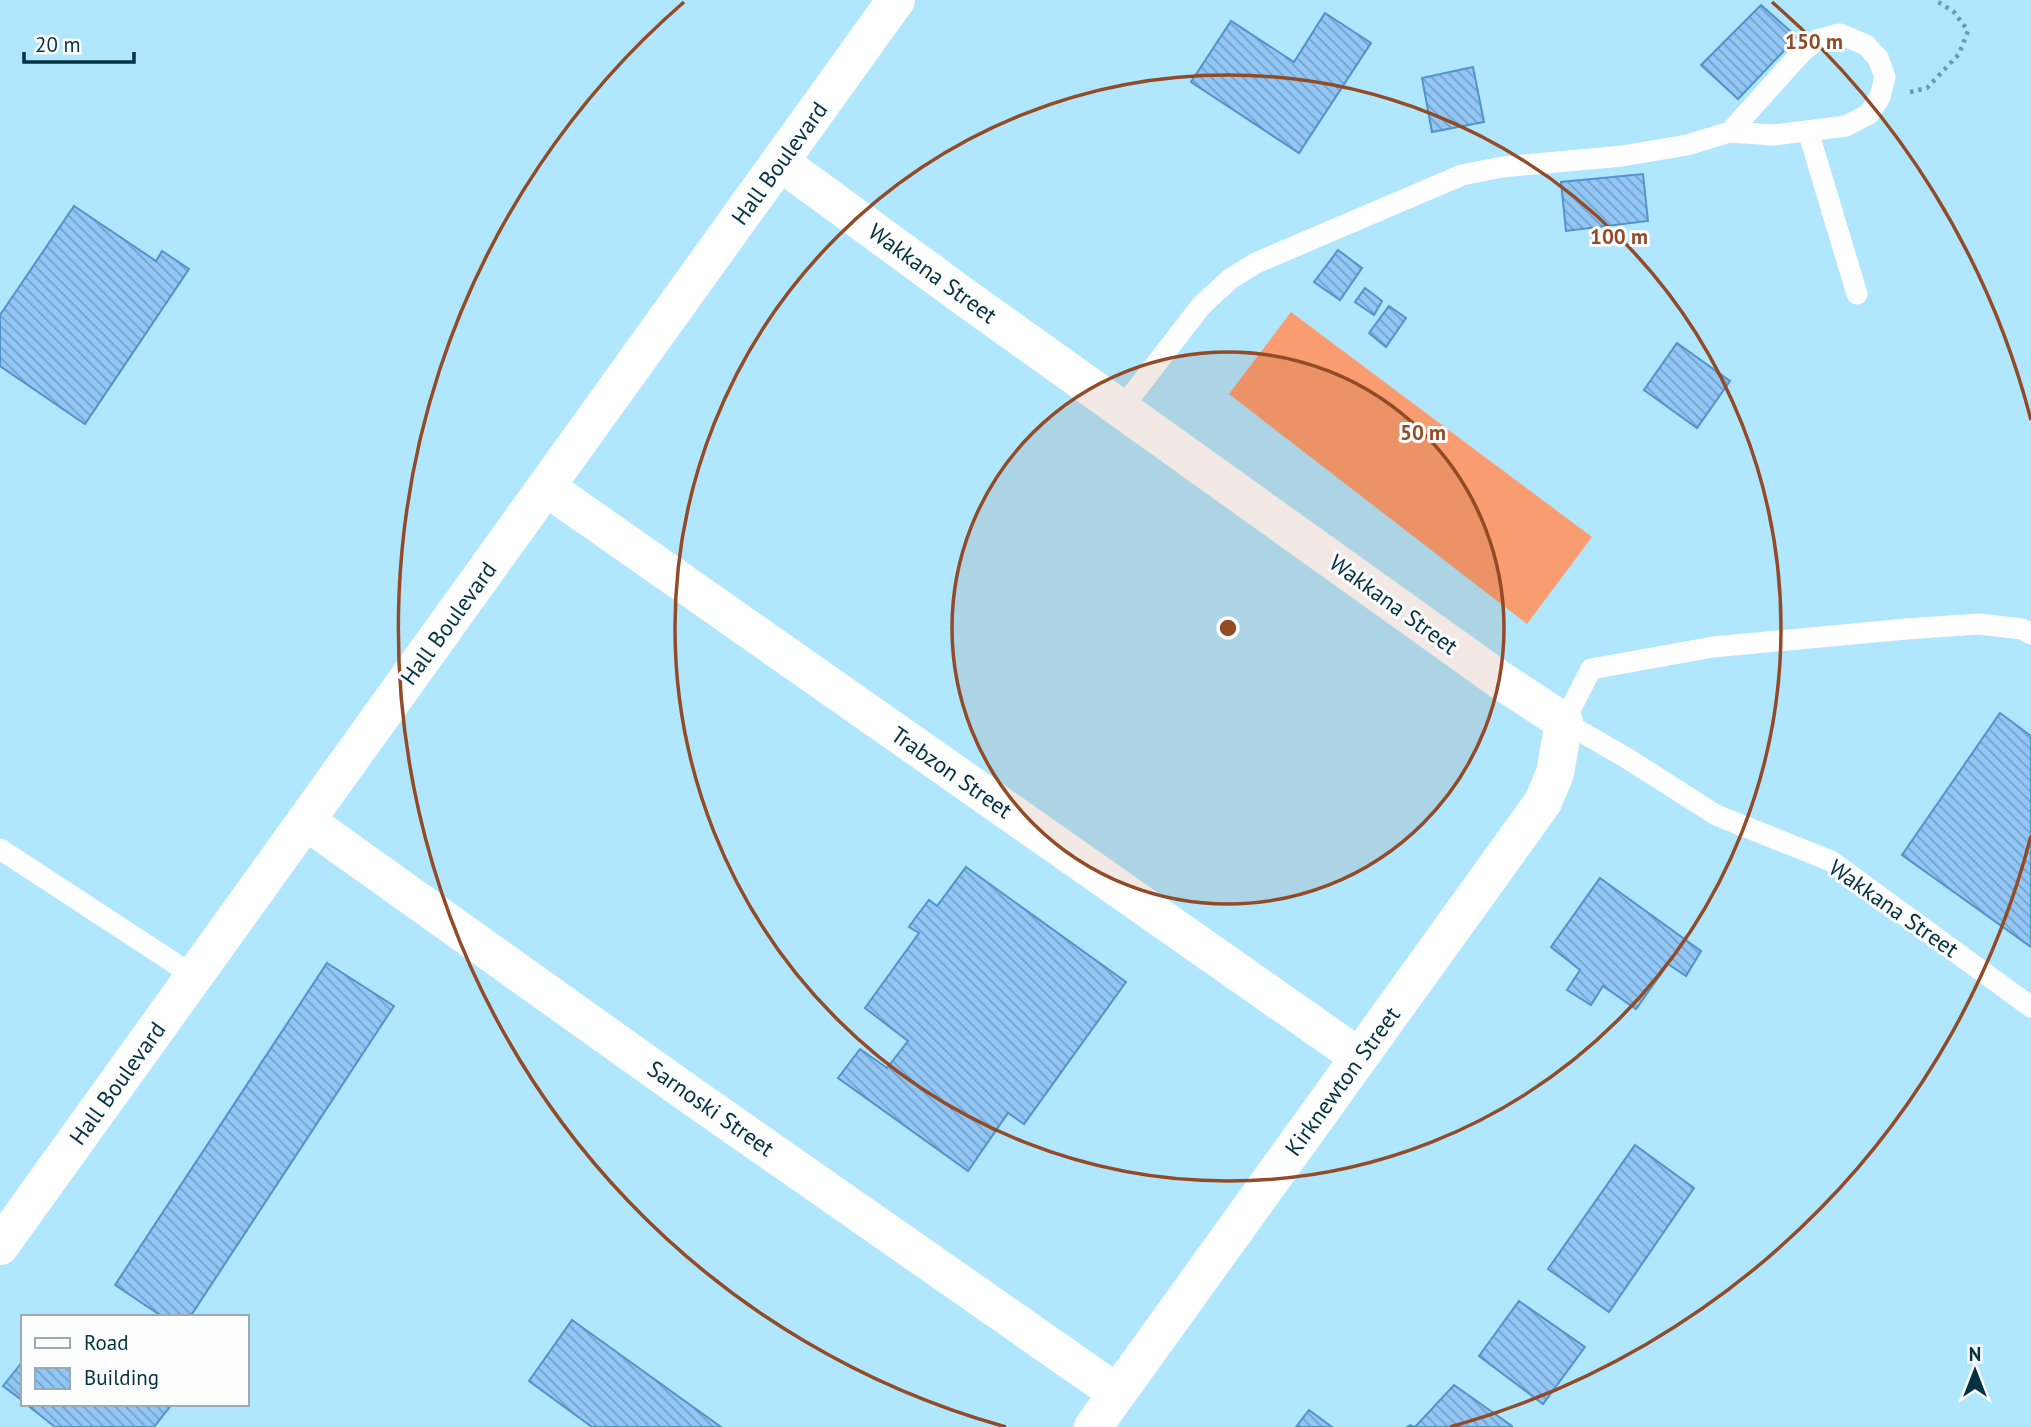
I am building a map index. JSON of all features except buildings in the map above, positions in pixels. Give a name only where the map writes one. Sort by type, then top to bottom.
[{"type":"street","name":"Hall Boulevard","points":[[0,1246],[896,0]]},
{"type":"street","name":"Wakkana Street","points":[[780,162],[1504,683],[1564,722]]},
{"type":"street","name":"Trabzon Street","points":[[546,486],[1359,1057]]},
{"type":"street","name":"Kirknewton Street","points":[[1093,1427],[1543,802],[1555,773],[1564,722]]},
{"type":"street","name":"Sarnoski Street","points":[[306,821],[686,1092],[1118,1393]]},
{"type":"lane","points":[[1122,408],[1201,306],[1230,279],[1256,263],[1462,174],[1502,167],[1622,156],[1687,145],[1730,132],[1774,135],[1846,126],[1869,114],[1880,97],[1885,77],[1878,58],[1866,45],[1840,34],[1816,40],[1730,132]]},
{"type":"lane","points":[[1808,131],[1857,294]]},
{"type":"lane","points":[[1564,722],[1591,669],[1713,647],[1906,629],[1979,624],[2022,629],[2031,634]]},
{"type":"lane","name":"Wakkana Street","points":[[1564,722],[1716,815],[1831,861],[2031,1007]]},
{"type":"lane","points":[[0,849],[194,976]]},
{"type":"path","points":[[1880,97],[1927,88],[1959,54],[1968,31],[1955,12],[1935,0]]},
{"type":"shaded area","points":[[1291,312],[1592,537],[1527,624],[1229,394]]}]
